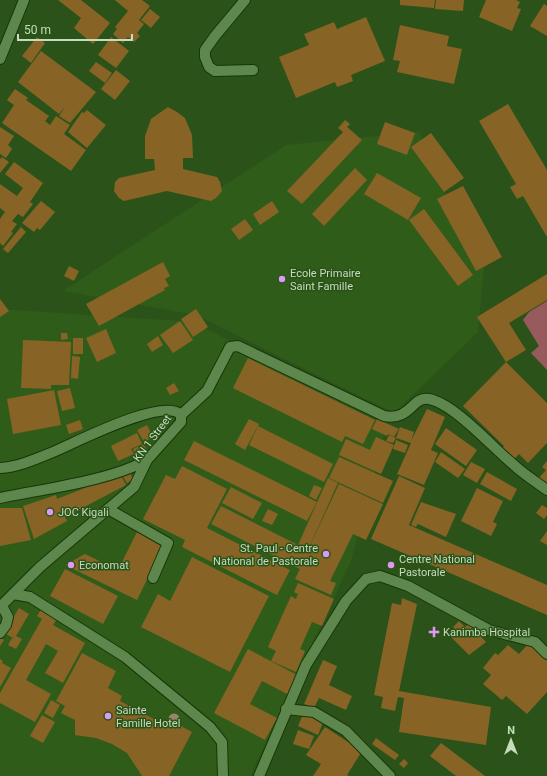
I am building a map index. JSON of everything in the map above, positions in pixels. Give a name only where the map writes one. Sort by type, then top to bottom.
[{"type":"street","points":[[0,59],[24,0]]},
{"type":"street","points":[[245,0],[205,50],[205,57],[209,67],[215,72],[253,70]]},
{"type":"street","points":[[181,415],[207,391],[230,347],[238,346],[384,416],[394,418],[408,412],[418,401],[428,399],[452,410],[516,467],[547,490]]},
{"type":"street","name":"KN 1 Street","points":[[0,468],[12,467],[32,460],[112,426],[155,412],[174,411],[181,415],[181,422],[147,460],[134,487],[40,566],[1,607]]},
{"type":"street","points":[[0,498],[95,478],[136,467],[147,460]]},
{"type":"street","points":[[108,509],[168,543],[153,578]]},
{"type":"street","points":[[259,776],[306,664],[353,591],[366,579],[372,576],[380,576],[408,586],[489,630],[535,642],[547,654]]},
{"type":"street","points":[[13,594],[30,598],[124,658],[210,727],[222,742],[223,776]]},
{"type":"street","points":[[0,633],[6,625],[8,617],[1,607]]},
{"type":"street","points":[[286,709],[314,712],[346,731],[390,776]]},
{"type":"shaded area","name":"Ecole Primaire Saint Famille","points":[[419,132],[449,204],[484,267],[478,332],[394,413],[196,315],[63,291],[286,145]]},
{"type":"shaded area","points":[[547,301],[547,370],[531,353],[539,346],[523,320],[529,312]]},
{"type":"shaded area","points":[[0,309],[194,322],[387,423],[351,561],[250,776],[0,776]]},
{"type":"building","points":[[58,0],[81,0],[110,23],[93,44],[74,28],[81,18]]},
{"type":"building","points":[[115,0],[142,0],[150,6],[139,20],[144,24],[137,33],[140,36],[134,42],[128,37],[123,43],[113,34],[117,29],[115,27],[128,11]]},
{"type":"building","points":[[400,0],[435,0],[434,8],[400,5]]},
{"type":"building","points":[[436,0],[464,0],[463,11],[435,9]]},
{"type":"building","points":[[486,0],[516,0],[520,2],[517,8],[521,9],[512,31],[479,17]]},
{"type":"building","points":[[544,4],[547,6],[547,36],[530,26]]},
{"type":"building","points":[[150,9],[160,17],[151,28],[141,20]]},
{"type":"building","points":[[366,17],[385,61],[351,75],[353,81],[337,87],[335,82],[296,98],[279,57],[309,45],[304,34],[334,22],[337,29]]},
{"type":"building","points":[[400,25],[449,36],[447,46],[462,49],[454,84],[397,72],[400,61],[393,60]]},
{"type":"building","points":[[37,37],[45,43],[31,63],[22,56]]},
{"type":"building","points":[[111,37],[129,51],[116,68],[98,55]]},
{"type":"building","points":[[41,51],[96,92],[70,123],[59,116],[65,107],[59,114],[18,82]]},
{"type":"building","points":[[96,62],[112,73],[105,83],[89,71]]},
{"type":"building","points":[[116,70],[130,81],[115,100],[101,89]]},
{"type":"building","points":[[15,89],[28,98],[26,100],[49,116],[45,121],[50,125],[56,116],[70,125],[64,134],[86,150],[71,171],[2,123],[14,105],[7,100]]},
{"type":"building","points":[[508,104],[547,170],[547,237],[523,196],[517,199],[510,187],[516,184],[479,121]]},
{"type":"building","points":[[168,107],[185,118],[192,135],[193,158],[183,158],[183,169],[217,177],[222,191],[211,201],[167,191],[124,201],[119,198],[114,191],[115,182],[119,178],[155,170],[154,159],[145,159],[145,136],[151,119]]},
{"type":"building","points":[[87,110],[106,125],[87,148],[68,132],[82,112],[84,113]]},
{"type":"building","points":[[345,120],[350,124],[347,127],[362,140],[302,204],[287,191],[343,132],[338,128]]},
{"type":"building","points":[[385,122],[415,133],[407,155],[377,144]]},
{"type":"building","points":[[0,127],[14,136],[8,145],[12,149],[6,158],[0,154]]},
{"type":"building","points":[[431,133],[464,178],[444,192],[411,147]]},
{"type":"building","points":[[2,157],[9,162],[0,173],[0,159]]},
{"type":"building","points":[[14,162],[43,183],[30,202],[33,204],[23,217],[18,214],[12,221],[17,224],[11,232],[13,233],[3,246],[0,243],[0,219],[5,212],[0,208],[0,184],[17,196],[23,188],[5,174]]},
{"type":"building","points":[[355,168],[367,180],[324,226],[312,214]]},
{"type":"building","points":[[377,173],[421,198],[408,220],[364,194]]},
{"type":"building","points":[[463,186],[502,257],[476,271],[437,199]]},
{"type":"building","points":[[41,201],[55,212],[40,230],[37,228],[34,232],[22,223]]},
{"type":"building","points":[[272,201],[279,212],[260,225],[253,214]]},
{"type":"building","points":[[424,209],[473,275],[458,286],[409,220]]},
{"type":"building","points":[[245,219],[253,230],[239,240],[231,229]]},
{"type":"building","points":[[21,227],[26,232],[8,253],[3,249]]},
{"type":"building","points":[[163,262],[170,276],[165,279],[169,286],[164,288],[165,290],[99,326],[86,304]]},
{"type":"building","points":[[69,266],[79,271],[74,281],[64,276]]},
{"type":"building","points":[[547,274],[547,300],[509,323],[526,350],[506,362],[477,317]]},
{"type":"building","points":[[0,299],[9,311],[0,317]]},
{"type":"building","points":[[196,309],[208,327],[193,337],[181,319]]},
{"type":"building","points":[[180,321],[193,340],[173,353],[160,335]]},
{"type":"building","points":[[106,329],[116,353],[97,362],[86,338]]},
{"type":"building","points":[[61,333],[67,333],[68,339],[61,340]]},
{"type":"building","points":[[158,336],[163,345],[152,352],[147,344]]},
{"type":"building","points":[[73,338],[83,338],[83,354],[73,354]]},
{"type":"building","points":[[23,340],[71,342],[69,385],[51,385],[51,389],[21,388]]},
{"type":"building","points":[[72,356],[80,357],[78,379],[71,378]]},
{"type":"building","points":[[248,358],[375,420],[363,444],[345,436],[342,442],[233,388]]},
{"type":"building","points":[[506,362],[547,403],[547,443],[528,463],[519,454],[513,460],[501,449],[504,446],[463,406]]},
{"type":"building","points":[[174,383],[179,391],[170,395],[166,388]]},
{"type":"building","points":[[70,388],[75,408],[62,411],[57,391]]},
{"type":"building","points":[[54,390],[61,425],[13,434],[7,399]]},
{"type":"building","points":[[427,409],[445,417],[431,450],[438,453],[424,485],[397,474],[411,443],[396,438],[400,427],[414,432],[411,441]]},
{"type":"building","points":[[249,419],[259,424],[245,450],[235,444]]},
{"type":"building","points":[[377,419],[399,429],[394,437],[388,434],[387,436],[372,429]]},
{"type":"building","points":[[80,420],[83,429],[69,434],[66,425]]},
{"type":"building","points":[[147,425],[153,437],[144,442],[137,430]]},
{"type":"building","points":[[258,426],[333,464],[324,482],[249,445]]},
{"type":"building","points":[[446,428],[477,450],[466,466],[435,444]]},
{"type":"building","points":[[137,433],[142,444],[131,449],[134,454],[118,461],[111,446]]},
{"type":"building","points":[[389,435],[396,438],[393,443],[386,441]]},
{"type":"building","points":[[376,437],[394,445],[381,474],[339,455],[346,439],[370,450]]},
{"type":"building","points":[[396,440],[408,445],[405,453],[393,449]]},
{"type":"building","points":[[194,441],[317,502],[307,521],[184,460]]},
{"type":"building","points":[[144,444],[148,453],[137,458],[133,449]]},
{"type":"building","points":[[441,452],[465,469],[458,478],[435,462]]},
{"type":"building","points":[[339,457],[393,481],[383,503],[329,478]]},
{"type":"building","points":[[547,461],[547,484],[539,478],[546,470],[542,467]]},
{"type":"building","points":[[471,462],[485,469],[477,483],[463,475]]},
{"type":"building","points":[[182,466],[227,489],[207,528],[290,570],[277,595],[182,547],[185,540],[143,519],[166,475],[175,479]]},
{"type":"building","points":[[129,471],[133,479],[127,483],[122,475]]},
{"type":"building","points":[[487,472],[517,489],[511,501],[480,484]]},
{"type":"building","name":"JOC Kigali","points":[[120,474],[126,485],[65,517],[67,521],[34,539],[23,506],[56,495],[57,499]]},
{"type":"building","points":[[399,476],[425,488],[409,525],[547,585],[547,615],[371,539]]},
{"type":"building","points":[[328,478],[338,483],[306,554],[339,484],[383,504],[366,540],[353,534],[330,581],[336,583],[331,595],[295,579],[300,569],[211,524],[221,506],[298,545]]},
{"type":"building","points":[[314,485],[322,488],[316,500],[309,496]]},
{"type":"building","points":[[231,487],[262,503],[253,519],[222,503]]},
{"type":"building","points":[[477,488],[503,501],[493,522],[497,524],[491,536],[461,521]]},
{"type":"building","points":[[421,502],[456,514],[446,537],[418,524],[416,527],[411,525]]},
{"type":"building","points":[[542,505],[547,508],[547,515],[544,519],[536,513]]},
{"type":"building","points":[[0,508],[22,508],[31,540],[0,546]]},
{"type":"building","points":[[268,509],[278,514],[272,525],[262,521]]},
{"type":"building","points":[[138,530],[165,543],[137,600],[65,565],[85,554],[118,570]]},
{"type":"building","points":[[547,531],[547,545],[540,541]]},
{"type":"building","points":[[192,557],[269,596],[230,672],[141,627],[158,594],[170,601]]},
{"type":"building","points":[[65,569],[118,596],[103,624],[50,596]]},
{"type":"building","points":[[298,583],[334,599],[322,626],[312,622],[300,649],[305,651],[296,672],[271,661],[276,651],[268,647],[291,596],[296,599],[298,594],[294,592]]},
{"type":"building","points":[[402,598],[417,604],[399,691],[491,707],[486,745],[399,732],[404,698],[398,697],[395,711],[381,708],[383,697],[374,695],[392,603],[401,605]]},
{"type":"building","points":[[19,608],[29,614],[16,636],[22,639],[16,649],[8,645],[12,638],[15,639],[4,633]]},
{"type":"building","points":[[42,608],[58,617],[53,625],[85,643],[63,683],[45,673],[58,651],[46,644],[26,680],[51,694],[35,722],[0,703],[0,693],[42,619],[37,616]]},
{"type":"building","points":[[459,621],[465,627],[469,624],[486,642],[469,655],[451,637],[457,631],[453,627]]},
{"type":"building","points":[[0,638],[4,640],[0,646]]},
{"type":"building","points":[[529,643],[547,658],[547,692],[527,714],[506,696],[502,700],[483,684],[491,675],[483,668],[495,653],[498,655],[508,645],[519,654]]},
{"type":"building","points":[[248,649],[299,676],[289,695],[262,681],[250,704],[277,718],[265,740],[214,713]]},
{"type":"building","name":"Sainte Famille Hotel","points":[[82,653],[116,671],[108,688],[122,696],[120,701],[165,725],[168,719],[192,732],[169,776],[142,776],[127,753],[112,744],[96,738],[75,735],[75,720],[61,713],[65,706],[56,701]]},
{"type":"building","points":[[0,659],[3,661],[2,663],[11,668],[0,687]]},
{"type":"building","points":[[323,660],[337,666],[329,685],[352,696],[346,710],[319,698],[314,708],[304,704]]},
{"type":"building","points":[[51,700],[60,705],[53,718],[44,713]]},
{"type":"building","points":[[304,712],[324,720],[318,735],[298,726]]},
{"type":"building","points":[[42,715],[55,722],[43,743],[30,736]]},
{"type":"building","points":[[325,727],[362,751],[347,775],[349,776],[313,776],[321,764],[306,755]]},
{"type":"building","points":[[298,730],[314,736],[309,749],[293,744]]},
{"type":"building","points":[[376,738],[399,755],[395,760],[372,744]]},
{"type":"building","points":[[441,743],[485,776],[456,776],[430,756]]},
{"type":"building","points":[[404,759],[408,763],[404,768],[399,764]]},
{"type":"place","name":"Ecole Primaire Saint Famille","points":[[282,279]]},
{"type":"place","name":"JOC Kigali","points":[[50,512]]},
{"type":"place","name":"St. Paul - Centre National de Pastorale","points":[[326,554]]},
{"type":"place","name":"Economat","points":[[71,565]]},
{"type":"place","name":"Centre National Pastorale","points":[[391,565]]},
{"type":"place","name":"Kanimba Hospital","points":[[434,632]]},
{"type":"place","name":"Sainte Famille Hotel","points":[[108,716]]}]
